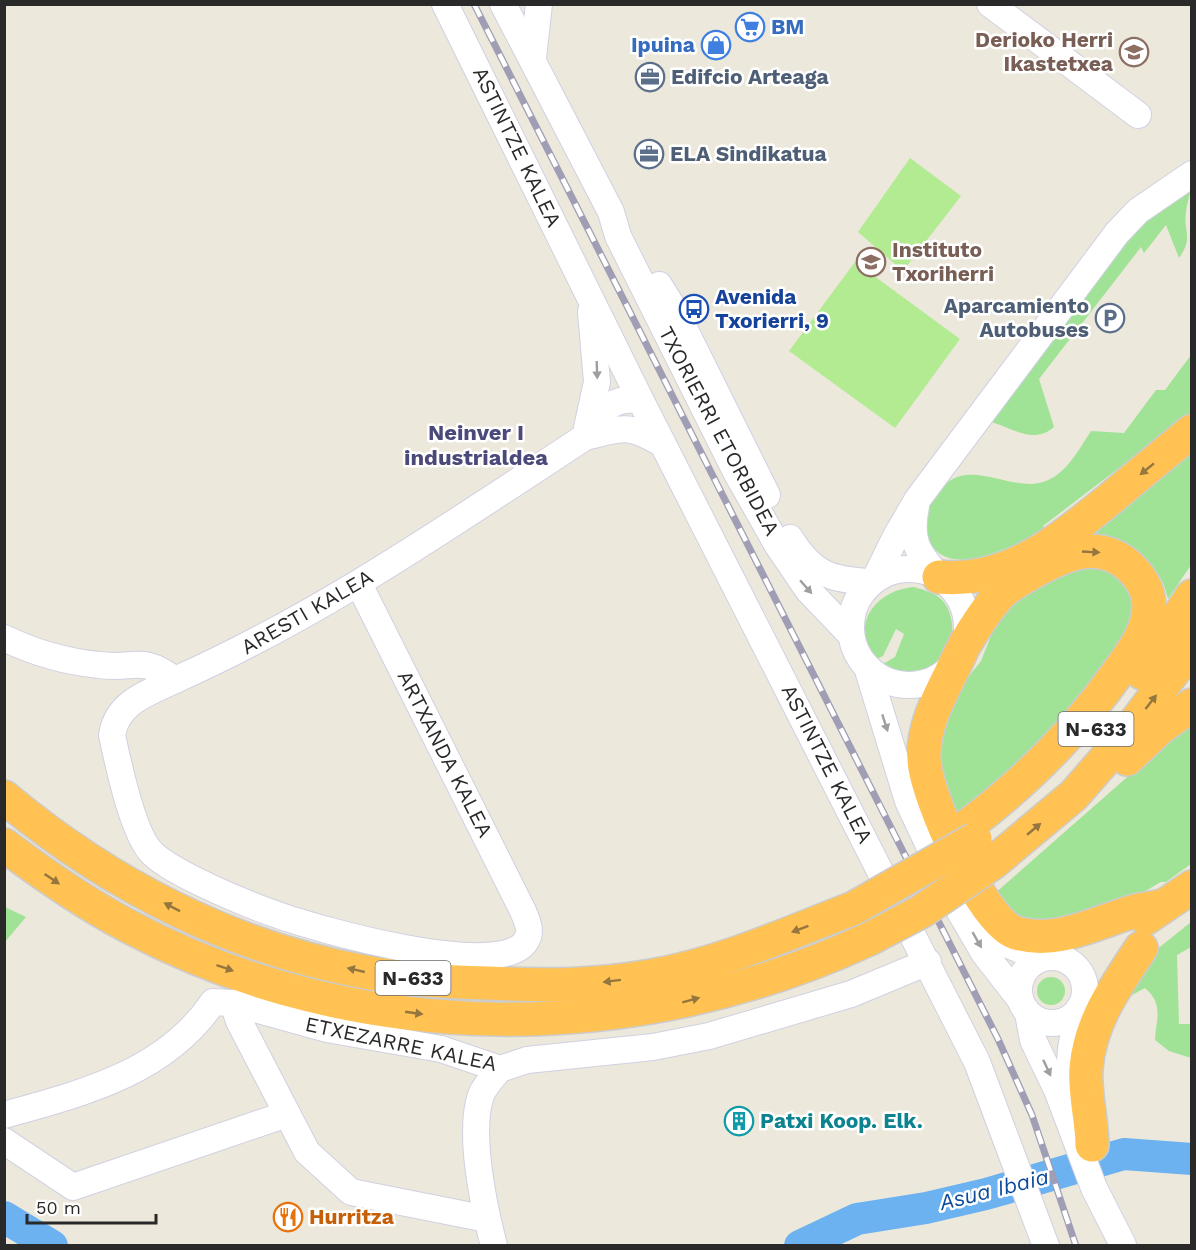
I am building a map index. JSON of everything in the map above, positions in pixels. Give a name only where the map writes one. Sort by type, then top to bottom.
[{"type":"highway","points":[[939,577],[962,579],[986,575],[1029,559],[1065,535],[1191,431]]},
{"type":"highway","points":[[978,843],[1029,776],[1076,727],[1108,688],[1145,628],[1149,613],[1148,597],[1137,573],[1124,562],[1108,554],[1091,550],[1075,552],[1048,563],[1001,594],[981,618],[957,657],[932,711],[923,758],[927,784],[943,824],[985,905],[997,920],[1015,933],[1058,935],[1093,927],[1132,912],[1177,909]]},
{"type":"highway","name":"N-633","points":[[4,845],[80,897],[128,926],[218,966],[299,993],[364,1006],[427,1015],[526,1021],[589,1017],[676,1004],[818,963],[922,911],[978,843],[1111,712],[1146,668],[1191,596]]},
{"type":"highway","name":"N-633","points":[[4,797],[96,865],[184,914],[304,958],[366,972],[433,981],[564,986],[653,976],[764,943],[854,908],[927,868],[1074,795],[1122,740],[1191,647]]},
{"type":"highway","points":[[1074,795],[1114,771],[1161,727],[1191,705]]},
{"type":"highway","points":[[1082,1003],[1142,948],[1177,909],[1191,886]]},
{"type":"highway","points":[[1050,958],[1109,938],[1177,909]]},
{"type":"highway","points":[[1088,1148],[1086,1068],[1093,1033],[1109,996],[1142,948]]},
{"type":"street","name":"ASTINTZE KALEA","points":[[445,4],[663,444],[977,1062],[1046,1245]]},
{"type":"street","points":[[990,4],[1138,115]]},
{"type":"street","name":"TXORIERRI ETORBIDEA","points":[[524,10],[533,58],[611,212],[623,246],[736,472],[778,546],[801,581],[851,635]]},
{"type":"street","points":[[957,657],[922,684],[898,684],[876,675],[856,652],[851,635],[854,606],[874,580],[917,500],[1117,234],[1138,211],[1191,174]]},
{"type":"street","name":"TXORIERRI ETORBIDEA","points":[[611,212],[627,230],[677,314],[785,531],[805,561],[826,576],[846,581],[874,580]]},
{"type":"street","name":"ASTINTZE KALEA","points":[[585,437],[595,402],[597,374],[588,291]]},
{"type":"street","name":"ARESTI KALEA","points":[[585,437],[604,409],[628,398],[641,400]]},
{"type":"street","points":[[614,430],[629,420],[641,400]]},
{"type":"street","name":"ARESTI KALEA","points":[[529,925],[528,939],[519,948],[506,955],[478,958],[422,951],[344,937],[274,914],[180,872],[152,854],[140,835],[112,735],[115,720],[130,702],[239,651],[359,584],[585,437],[627,427],[639,430],[663,444]]},
{"type":"street","points":[[917,500],[913,524],[915,546],[961,602],[967,623],[957,657],[918,716],[915,735],[916,771],[932,814],[971,896],[993,931],[1008,945],[1075,966],[1080,973],[1085,990],[1070,1044],[1069,1064],[1088,1148],[1123,1245]]},
{"type":"street","points":[[874,580],[899,569],[914,569],[939,577]]},
{"type":"street","name":"ARTXANDA KALEA","points":[[359,584],[529,925]]},
{"type":"street","points":[[4,638],[86,664],[103,666],[141,663],[158,667],[175,680]]},
{"type":"street","points":[[867,667],[908,801],[960,912],[984,954],[1035,1019],[1051,1023],[1068,1019],[1082,1003]]},
{"type":"street","points":[[1050,958],[1025,969],[1020,978],[1024,1006],[1033,1040],[1088,1148]]},
{"type":"street","name":"ETXEZARRE KALEA","points":[[4,1115],[86,1091],[125,1075],[160,1056],[183,1039],[213,1002],[233,1003],[327,1029],[441,1049],[500,1069],[527,1060],[653,1047],[709,1036],[851,994],[928,962]]},
{"type":"street","points":[[233,1003],[238,1021],[307,1152],[351,1192],[487,1219]]},
{"type":"street","points":[[494,1245],[478,1167],[477,1112],[481,1094],[500,1069]]},
{"type":"street","points":[[4,1141],[73,1187],[287,1114]]},
{"type":"green space","points":[[910,158],[961,196],[903,271],[858,232]]},
{"type":"green space","points":[[1191,183],[1185,219],[1187,239],[1179,258],[1166,225],[1144,253],[1141,247],[1039,379],[1054,427],[1038,435],[1029,435],[987,421],[1141,222]]},
{"type":"green space","points":[[855,262],[960,339],[895,428],[789,351]]},
{"type":"green space","points":[[1191,355],[1191,413],[1043,526],[1047,532],[982,557],[965,560],[949,558],[936,551],[926,536],[922,519],[927,507],[944,485],[955,478],[968,475],[1034,484],[1046,481],[1072,460],[1091,431],[1124,433],[1156,390],[1165,390]]},
{"type":"green space","points":[[1191,439],[1191,565],[1168,599],[1163,583],[1148,561],[1125,549],[1083,539]]},
{"type":"green space","points":[[1078,562],[1121,575],[1140,608],[1134,626],[1071,717],[958,822],[934,765],[953,696],[981,661],[998,618],[1016,596]]},
{"type":"green space","points":[[914,587],[933,594],[943,601],[949,611],[952,633],[950,645],[939,665],[918,675],[909,675],[883,664],[895,657],[904,634],[896,629],[883,656],[877,659],[865,634],[870,611],[878,602],[900,590]]},
{"type":"green space","points":[[1191,721],[1191,864],[1166,882],[1161,882],[1123,904],[1026,925],[994,894]]},
{"type":"green space","points":[[5,907],[26,917],[5,942]]},
{"type":"green space","points":[[1191,922],[1191,947],[1177,955],[1179,1024],[1191,1024],[1191,1058],[1169,1051],[1155,1040],[1157,1006],[1145,988],[1095,1015],[1110,987]]},
{"type":"green space","points":[[1051,977],[1061,981],[1065,991],[1061,1001],[1051,1005],[1041,1001],[1037,991],[1041,981]]},
{"type":"waterway","name":"Asua Ibaia","points":[[800,1246],[857,1219],[926,1208],[986,1194],[1124,1154],[1192,1159]]},
{"type":"waterway","name":"Asua Ibaia","points":[[4,1217],[52,1246]]},
{"type":"railway","points":[[474,4],[998,1039],[1032,1115],[1076,1246]]},
{"type":"place","name":"BM","points":[[750,27]]},
{"type":"place","name":"Ipuina","points":[[716,45]]},
{"type":"place","name":"Derioko Herri Ikastetxea","points":[[1134,52]]},
{"type":"place","name":"Edifcio Arteaga","points":[[650,77]]},
{"type":"place","name":"ELA Sindikatua","points":[[649,154]]},
{"type":"place","name":"Instituto Txoriherri","points":[[871,262]]},
{"type":"place","name":"Avenida Txorierri, 9","points":[[694,309]]},
{"type":"place","name":"Aparcamiento Autobuses","points":[[1110,318]]},
{"type":"place","name":"Patxi Koop. Elk.","points":[[739,1121]]},
{"type":"place","name":"Hurritza","points":[[288,1217]]},
{"type":"district","name":"Neinver I industrialdea","points":[[476,444]]}]
